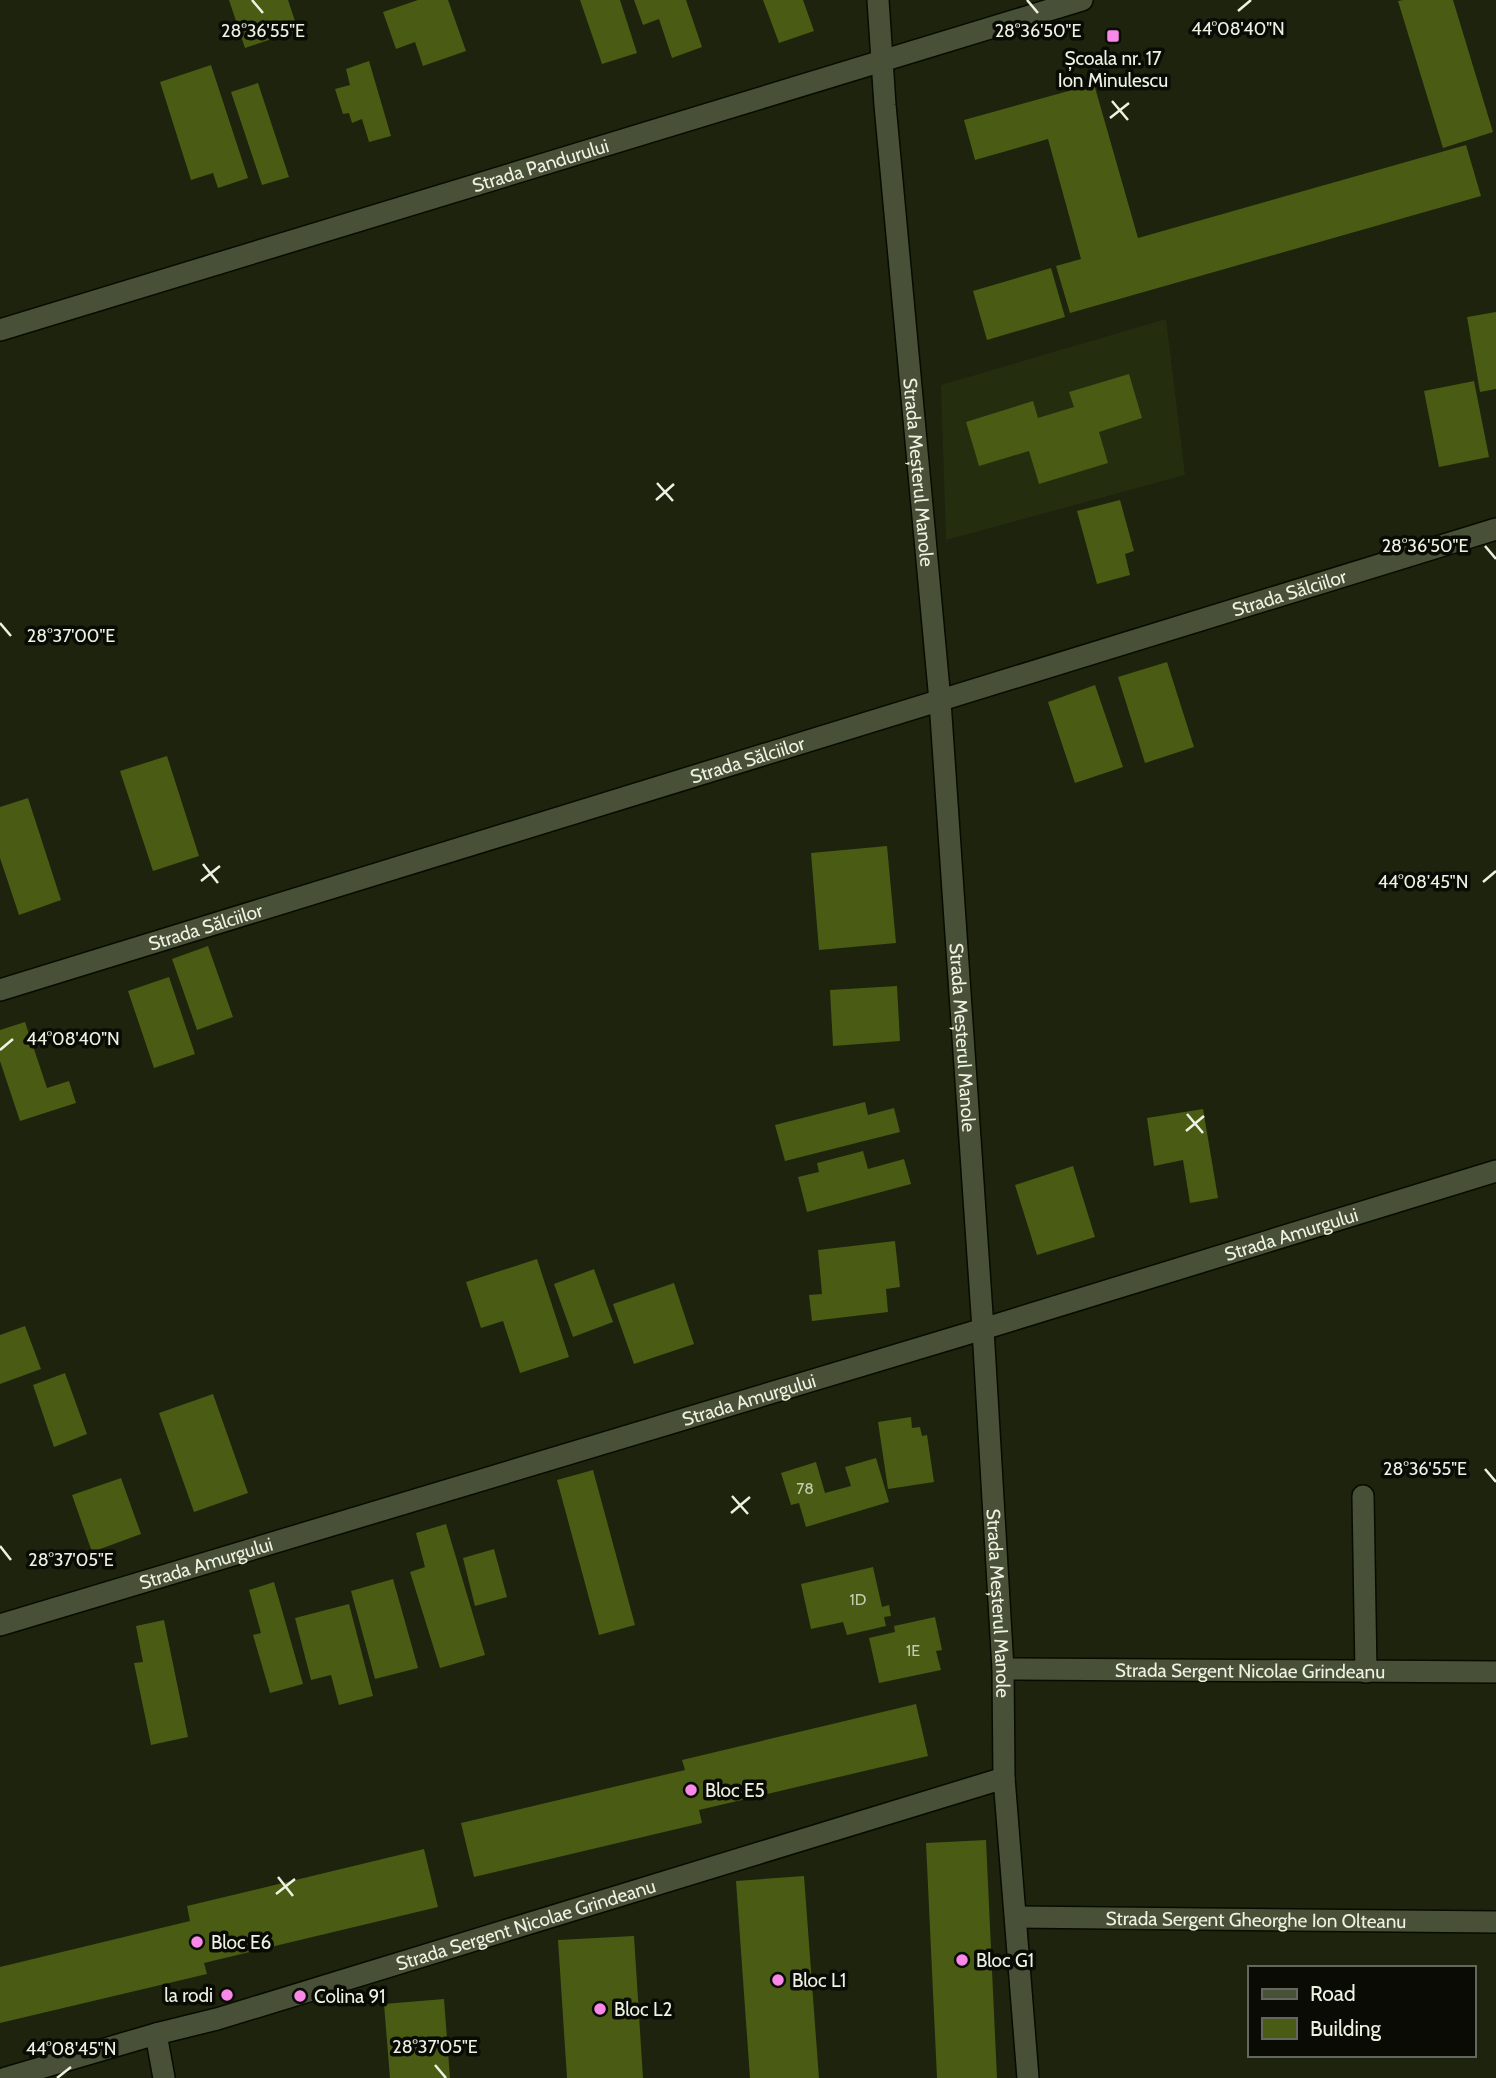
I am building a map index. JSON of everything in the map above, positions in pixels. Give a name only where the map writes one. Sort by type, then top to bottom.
[{"type":"street","name":"Strada Meșterul Manole","points":[[878,0],[940,701],[983,1329],[1003,1669],[1004,1778],[1028,2078]]},
{"type":"street","name":"Strada Pandurului","points":[[0,330],[1082,0]]},
{"type":"street","name":"Strada Sălciilor","points":[[0,990],[1496,529]]},
{"type":"street","name":"Strada Amurgului","points":[[0,1625],[983,1329],[1496,1171]]},
{"type":"street","points":[[1363,1496],[1366,1672]]},
{"type":"street","name":"Strada Sergent Nicolae Grindeanu","points":[[1003,1669],[1496,1672]]},
{"type":"street","name":"Strada Sergent Nicolae Grindeanu","points":[[6,2078],[217,2019],[1004,1778]]},
{"type":"street","name":"Strada Sergent Gheorghe Ion Olteanu","points":[[1016,1917],[1496,1922]]},
{"type":"street","points":[[156,2034],[164,2078]]},
{"type":"shaded area","points":[[1166,319],[1185,475],[946,540],[941,385]]},
{"type":"building","points":[[229,0],[288,0],[298,30],[245,48]]},
{"type":"building","points":[[418,0],[448,0],[466,51],[423,66],[415,42],[396,49],[383,12]]},
{"type":"building","points":[[580,0],[620,0],[637,53],[602,64]]},
{"type":"building","points":[[634,0],[686,0],[702,47],[672,58],[659,19],[643,25]]},
{"type":"building","points":[[763,0],[803,0],[814,31],[779,43]]},
{"type":"building","points":[[1453,0],[1493,132],[1443,148],[1398,1]]},
{"type":"building","points":[[369,61],[391,136],[369,142],[362,119],[352,123],[349,113],[343,114],[335,89],[350,85],[346,69]]},
{"type":"building","points":[[211,65],[248,178],[218,188],[213,173],[191,180],[160,82]]},
{"type":"building","points":[[258,83],[289,177],[262,185],[231,92]]},
{"type":"building","points":[[1094,84],[1138,238],[1466,145],[1481,196],[1070,313],[1056,266],[1081,259],[1048,139],[975,160],[964,120]]},
{"type":"building","points":[[1051,268],[1065,317],[987,340],[973,291]]},
{"type":"building","points":[[1496,312],[1496,389],[1480,392],[1467,317]]},
{"type":"building","points":[[1129,374],[1142,418],[1099,432],[1108,463],[1039,484],[1029,451],[979,466],[966,422],[1033,401],[1038,418],[1074,407],[1069,392]]},
{"type":"building","points":[[1474,381],[1489,457],[1439,467],[1424,391]]},
{"type":"building","points":[[1120,500],[1134,551],[1125,554],[1130,575],[1097,584],[1077,511]]},
{"type":"building","points":[[1167,662],[1194,747],[1145,763],[1118,677]]},
{"type":"building","points":[[1095,685],[1123,767],[1075,783],[1048,702]]},
{"type":"building","points":[[167,756],[199,856],[153,871],[120,771]]},
{"type":"building","points":[[28,798],[61,900],[19,915],[0,858],[0,807]]},
{"type":"building","points":[[887,846],[896,943],[819,950],[811,853]]},
{"type":"building","points":[[208,946],[233,1017],[197,1030],[172,959]]},
{"type":"building","points":[[169,977],[195,1054],[154,1068],[128,991]]},
{"type":"building","points":[[897,986],[900,1041],[833,1046],[830,990]]},
{"type":"building","points":[[25,1022],[47,1088],[69,1081],[76,1103],[20,1121],[0,1061],[0,1030]]},
{"type":"building","points":[[865,1102],[868,1115],[894,1108],[900,1132],[785,1161],[775,1125]]},
{"type":"building","points":[[1203,1109],[1218,1198],[1190,1203],[1183,1160],[1154,1166],[1147,1118]]},
{"type":"building","points":[[863,1151],[868,1169],[904,1159],[911,1184],[807,1212],[798,1177],[819,1172],[817,1163]]},
{"type":"building","points":[[1073,1166],[1095,1237],[1037,1255],[1015,1185]]},
{"type":"building","points":[[895,1241],[900,1287],[886,1289],[888,1312],[812,1321],[809,1295],[822,1294],[818,1250]]},
{"type":"building","points":[[537,1259],[569,1357],[520,1373],[503,1321],[481,1328],[466,1282]]},
{"type":"building","points":[[594,1269],[613,1322],[573,1337],[554,1284]]},
{"type":"building","points":[[674,1283],[694,1344],[634,1364],[613,1304]]},
{"type":"building","points":[[25,1326],[41,1369],[0,1384],[0,1335]]},
{"type":"building","points":[[65,1373],[87,1434],[54,1447],[33,1385]]},
{"type":"building","points":[[213,1394],[248,1493],[194,1512],[159,1413]]},
{"type":"building","points":[[911,1417],[912,1428],[920,1427],[922,1436],[927,1435],[934,1482],[888,1489],[878,1422]]},
{"type":"building","points":[[876,1458],[889,1502],[806,1527],[799,1503],[791,1505],[781,1473],[816,1462],[825,1493],[851,1486],[845,1467]]},
{"type":"building","points":[[593,1470],[635,1625],[599,1635],[557,1480]]},
{"type":"building","points":[[121,1478],[141,1534],[92,1552],[72,1495]]},
{"type":"building","points":[[446,1524],[485,1655],[440,1668],[410,1572],[425,1567],[416,1533]]},
{"type":"building","points":[[494,1549],[507,1597],[475,1606],[463,1558]]},
{"type":"building","points":[[873,1567],[882,1607],[889,1605],[891,1616],[884,1617],[886,1626],[847,1635],[843,1622],[811,1629],[801,1584]]},
{"type":"building","points":[[393,1579],[418,1668],[375,1679],[351,1591]]},
{"type":"building","points":[[274,1582],[303,1684],[270,1693],[253,1635],[261,1633],[249,1590]]},
{"type":"building","points":[[349,1604],[373,1696],[339,1705],[331,1675],[311,1680],[295,1618]]},
{"type":"building","points":[[935,1617],[942,1650],[936,1651],[941,1670],[879,1683],[869,1638],[895,1632],[894,1626]]},
{"type":"building","points":[[164,1620],[188,1737],[151,1745],[134,1663],[143,1662],[136,1626]]},
{"type":"building","name":"Bloc E5","points":[[916,1704],[928,1756],[699,1810],[702,1823],[474,1877],[461,1823],[685,1770],[682,1760]]},
{"type":"building","name":"Bloc G1","points":[[986,1840],[997,2078],[937,2078],[926,1843]]},
{"type":"building","name":"Bloc E6","points":[[424,1849],[438,1907],[204,1963],[207,1974],[0,2023],[0,1967],[190,1921],[187,1906]]},
{"type":"building","name":"Bloc L1","points":[[804,1876],[819,2078],[750,2078],[736,1881]]},
{"type":"building","name":"Bloc L2","points":[[634,1936],[643,2078],[567,2078],[558,1940]]},
{"type":"building","points":[[444,1999],[450,2078],[390,2078],[384,2004]]},
{"type":"place","name":"Școala nr. 17 Ion Minulescu","points":[[1113,36]]},
{"type":"place","name":"Bloc E5","points":[[691,1790]]},
{"type":"place","name":"Bloc E6","points":[[197,1942]]},
{"type":"place","name":"Bloc G1","points":[[962,1960]]},
{"type":"place","name":"Bloc L1","points":[[778,1980]]},
{"type":"place","name":"la rodi","points":[[227,1995]]},
{"type":"place","name":"Colina 91","points":[[300,1996]]},
{"type":"place","name":"Bloc L2","points":[[600,2009]]}]
